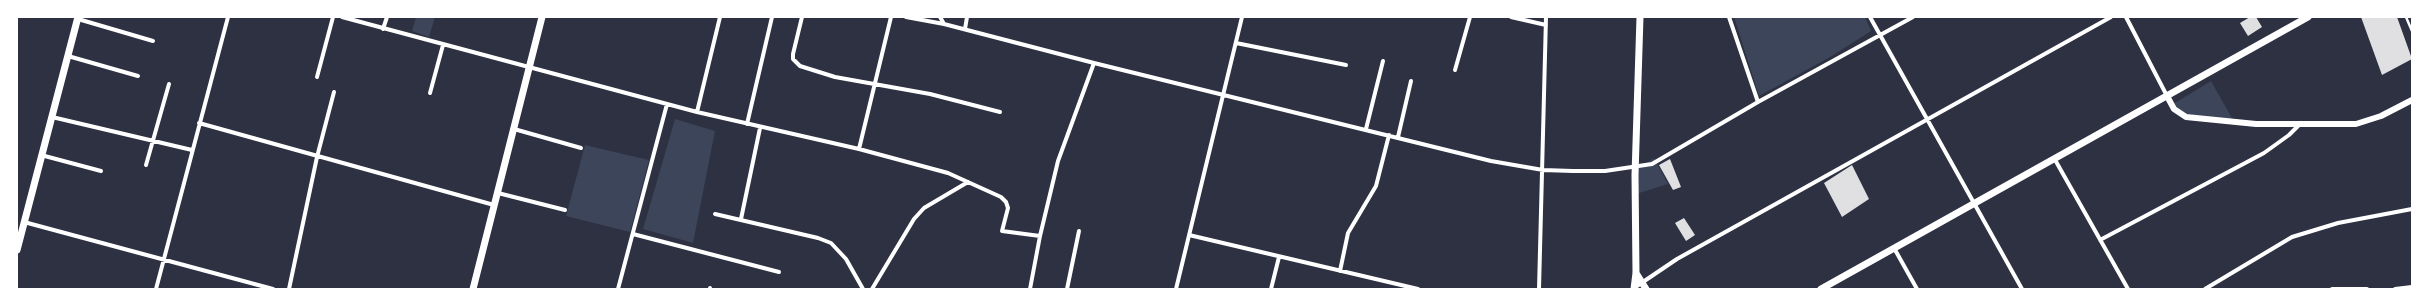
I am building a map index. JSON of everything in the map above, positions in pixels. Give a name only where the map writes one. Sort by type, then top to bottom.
[{"type":"main road","points":[[473,289],[542,17]]},
{"type":"main road","points":[[1634,289],[1636,273],[1635,167],[1640,17]]},
{"type":"main road","points":[[1821,289],[2054,157],[2308,17]]},
{"type":"main road","points":[[17,250],[78,18]]},
{"type":"main road","points":[[1636,273],[1644,286]]},
{"type":"street","points":[[156,289],[228,17]]},
{"type":"street","points":[[317,77],[333,17]]},
{"type":"street","points":[[342,17],[697,112],[760,128],[859,149],[948,173],[1001,197],[1006,202],[1008,208],[1002,231],[1040,236]]},
{"type":"street","points":[[383,29],[387,17]]},
{"type":"street","points":[[697,112],[720,17]]},
{"type":"street","points":[[747,124],[772,17]]},
{"type":"street","points":[[802,17],[793,54],[796,64],[821,73],[930,94],[1000,112]]},
{"type":"street","points":[[859,149],[890,17]]},
{"type":"street","points":[[906,17],[965,29],[1094,63],[1492,160],[1543,170],[1605,171],[1652,164],[1758,102],[1913,17]]},
{"type":"street","points":[[940,17],[944,24]]},
{"type":"street","points":[[965,29],[968,17]]},
{"type":"street","points":[[1176,289],[1242,17]]},
{"type":"street","points":[[1455,70],[1470,17]]},
{"type":"street","points":[[1511,17],[1546,25]]},
{"type":"street","points":[[1539,289],[1546,17]]},
{"type":"street","points":[[1729,17],[1758,102]]},
{"type":"street","points":[[1870,17],[2022,289]]},
{"type":"street","points":[[1634,289],[1644,286],[1677,259],[2112,17]]},
{"type":"street","points":[[2126,17],[2174,110],[2186,117],[2256,124],[2340,124],[2367,122],[2412,100]]},
{"type":"street","points":[[78,18],[153,41]]},
{"type":"street","points":[[1236,43],[1346,65]]},
{"type":"street","points":[[430,92],[443,45]]},
{"type":"street","points":[[68,56],[138,76]]},
{"type":"street","points":[[1366,129],[1383,61]]},
{"type":"street","points":[[1030,289],[1040,236],[1058,160],[1094,63]]},
{"type":"street","points":[[1398,137],[1411,82]]},
{"type":"street","points":[[146,165],[169,84]]},
{"type":"street","points":[[289,289],[317,157],[334,92]]},
{"type":"street","points":[[618,289],[668,104]]},
{"type":"street","points":[[52,117],[192,150]]},
{"type":"street","points":[[199,123],[494,205]]},
{"type":"street","points":[[2100,240],[2264,153],[2289,135],[2300,124]]},
{"type":"street","points":[[741,219],[760,128]]},
{"type":"street","points":[[514,130],[581,148]]},
{"type":"street","points":[[1340,272],[1348,233],[1355,218],[1376,186],[1389,135]]},
{"type":"street","points":[[41,156],[101,172]]},
{"type":"street","points":[[2054,157],[2128,289]]},
{"type":"street","points":[[872,289],[914,219],[924,208],[968,182]]},
{"type":"street","points":[[498,193],[564,210]]},
{"type":"street","points":[[2205,289],[2292,237],[2338,223],[2412,209]]},
{"type":"street","points":[[715,214],[741,219],[831,243],[846,259],[863,289]]},
{"type":"street","points":[[24,222],[273,289]]},
{"type":"street","points":[[1067,289],[1079,231]]},
{"type":"street","points":[[633,234],[779,272]]},
{"type":"street","points":[[1189,235],[1340,272],[1418,289]]},
{"type":"street","points":[[1894,248],[1917,289]]},
{"type":"street","points":[[1271,289],[1279,256]]},
{"type":"street","points":[[2395,289],[2412,287]]},
{"type":"street","points":[[2332,289],[2367,289]]},
{"type":"lane","points":[[2406,17],[2412,31]]},
{"type":"shaded area","points":[[416,17],[435,17],[429,37],[412,31]]},
{"type":"shaded area","points":[[1734,17],[1865,17],[1871,31],[1832,56],[1759,96]]},
{"type":"shaded area","points":[[2211,81],[2233,120],[2186,114],[2173,104]]},
{"type":"shaded area","points":[[675,119],[715,131],[693,243],[643,229]]},
{"type":"shaded area","points":[[585,145],[649,160],[630,232],[566,216]]},
{"type":"shaded area","points":[[1654,158],[1668,184],[1636,194],[1637,170]]},
{"type":"building","points":[[2250,17],[2256,17],[2262,27],[2248,36],[2240,23]]},
{"type":"building","points":[[2361,17],[2397,17],[2412,59],[2382,75]]},
{"type":"building","points":[[1670,159],[1681,187],[1673,190],[1659,165]]},
{"type":"building","points":[[1852,165],[1869,199],[1842,217],[1824,183]]},
{"type":"building","points":[[1684,218],[1695,235],[1686,241],[1675,223]]}]
